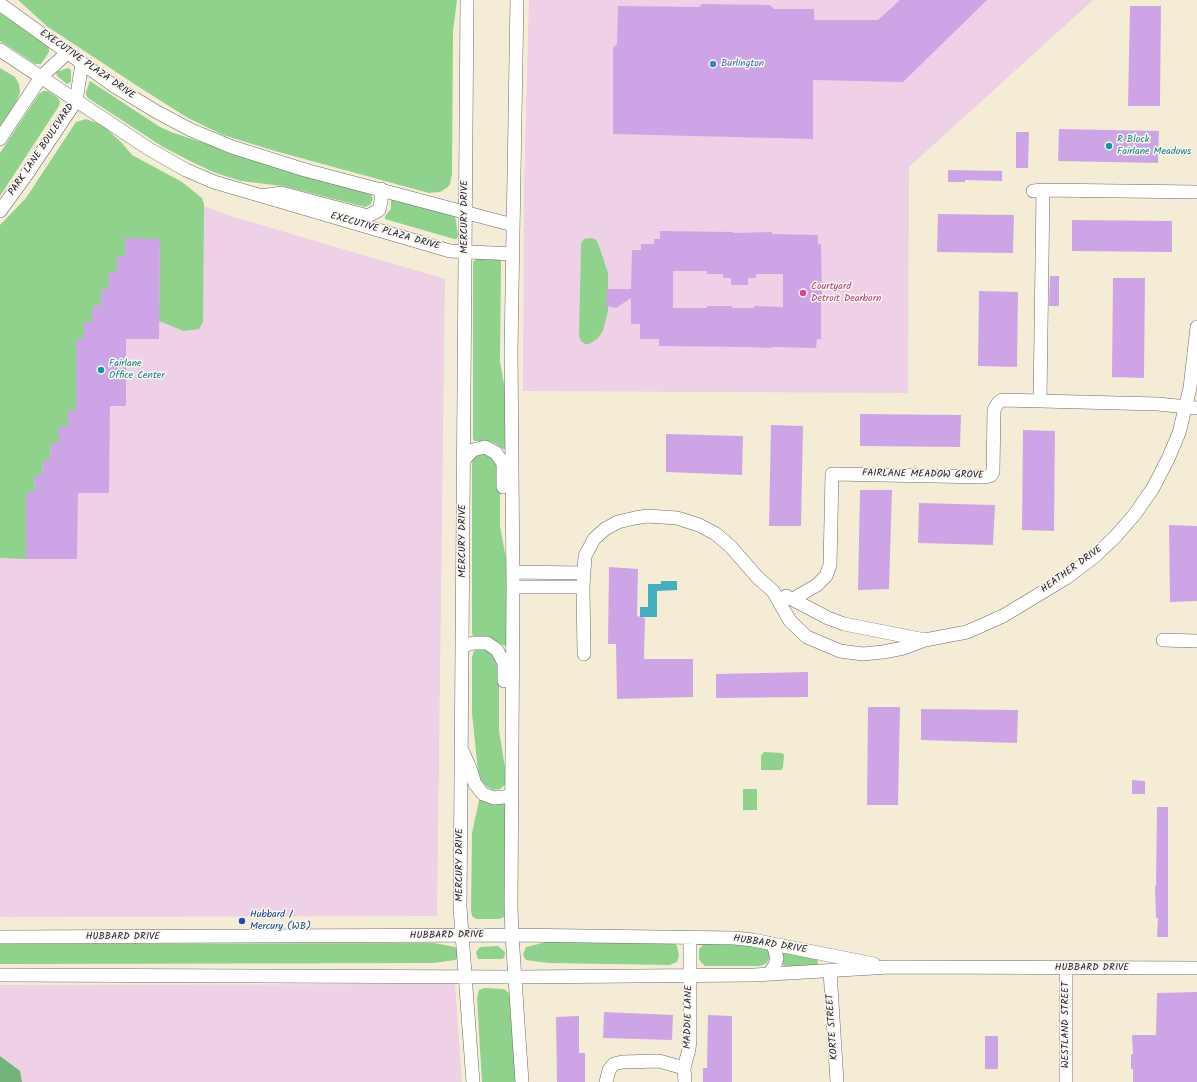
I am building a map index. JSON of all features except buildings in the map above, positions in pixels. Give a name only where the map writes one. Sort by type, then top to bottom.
[{"type":"street","name":"MERCURY DRIVE","points":[[467,0],[460,907],[473,1082]]},
{"type":"street","points":[[517,0],[511,350],[513,572],[512,935],[522,1082]]},
{"type":"street","name":"EXECUTIVE PLAZA DRIVE","points":[[0,4],[114,86],[157,112],[191,130],[232,147],[305,170],[513,225]]},
{"type":"street","name":"EXECUTIVE PLAZA DRIVE","points":[[0,50],[142,145],[186,170],[214,182],[450,251],[465,253],[513,254]]},
{"type":"street","points":[[0,139],[41,77],[68,52]]},
{"type":"street","name":"PARK LANE BOULEVARD","points":[[0,211],[76,101],[82,63]]},
{"type":"street","name":"EXECUTIVE PLAZA DRIVE","points":[[259,196],[281,193],[368,216],[379,210],[381,189]]},
{"type":"street","points":[[1040,401],[1038,190],[1197,192]]},
{"type":"street","name":"HEATHER DRIVE","points":[[773,591],[790,621],[807,637],[840,652],[863,654],[904,648],[924,640],[967,632],[1003,616],[1066,578],[1094,557],[1115,537],[1135,514],[1153,488],[1191,408],[1190,388],[1197,327]]},
{"type":"street","name":"FAIRLANE MEADOW GROVE","points":[[793,599],[817,585],[826,576],[830,565],[832,474],[990,476],[993,472],[994,410],[998,403],[1002,400],[1158,404],[1191,408]]},
{"type":"street","points":[[463,461],[473,450],[485,447],[496,453],[503,463],[504,522],[512,558]]},
{"type":"street","name":"HEATHER DRIVE","points":[[584,654],[583,587],[585,556],[594,539],[605,529],[618,522],[647,516],[677,518],[699,525],[716,534],[758,578],[773,591],[793,599],[828,618],[844,624],[924,640]]},
{"type":"street","points":[[513,572],[584,573]]},
{"type":"street","points":[[513,587],[583,587]]},
{"type":"street","points":[[1163,640],[1197,641]]},
{"type":"street","points":[[462,646],[474,643],[487,643],[498,650],[504,663],[504,730],[512,776]]},
{"type":"street","points":[[461,749],[470,768],[475,784],[483,794],[494,798],[512,796]]},
{"type":"street","name":"HUBBARD DRIVE","points":[[0,937],[512,935],[734,938],[892,967]]},
{"type":"street","name":"MADDIE LANE","points":[[685,1082],[684,1068],[690,1049],[690,937]]},
{"type":"street","points":[[769,974],[775,965],[777,958],[773,944]]},
{"type":"street","name":"HUBBARD DRIVE","points":[[0,975],[516,977],[769,974],[892,967],[1197,968]]},
{"type":"street","name":"WESTLAND STREET","points":[[1066,968],[1066,1082]]},
{"type":"street","name":"KORTE STREET","points":[[830,971],[837,1082]]},
{"type":"street","points":[[606,1082],[609,1070],[614,1064],[622,1062],[659,1061],[684,1068]]},
{"type":"shaded area","points":[[529,0],[1093,0],[909,167],[908,393],[523,391],[524,183]]},
{"type":"shaded area","points":[[81,123],[198,204],[230,216],[445,279],[437,916],[0,917],[0,233]]},
{"type":"shaded area","points":[[455,984],[462,1082],[0,1082],[0,985]]},
{"type":"green space","points":[[18,0],[457,0],[453,31],[452,174],[450,184],[440,192],[429,193],[275,151],[223,135],[188,118],[139,87],[48,27]]},
{"type":"green space","points":[[0,13],[47,44],[49,47],[49,52],[41,64],[35,64],[0,41]]},
{"type":"green space","points":[[0,68],[15,77],[19,84],[20,93],[16,102],[0,126]]},
{"type":"green space","points":[[68,68],[71,70],[71,82],[67,84],[57,76],[56,72]]},
{"type":"green space","points":[[90,81],[160,127],[171,132],[210,145],[228,153],[371,194],[373,199],[370,205],[365,207],[283,186],[241,181],[216,173],[163,147],[88,98],[86,92]]},
{"type":"green space","points":[[43,91],[48,91],[58,98],[60,102],[59,106],[0,196],[0,153],[39,94]]},
{"type":"green space","points":[[86,119],[102,125],[121,142],[132,155],[182,182],[202,198],[204,204],[203,322],[199,329],[184,331],[159,321],[160,240],[125,239],[125,257],[117,256],[117,272],[108,289],[101,289],[101,305],[92,306],[92,322],[84,322],[84,339],[76,339],[76,410],[68,410],[68,426],[59,426],[59,443],[51,443],[50,460],[43,459],[42,475],[34,476],[35,492],[26,559],[0,558],[0,225],[26,198],[76,122]]},
{"type":"green space","points":[[391,198],[450,213],[455,217],[458,236],[457,239],[385,219],[385,216],[391,209]]},
{"type":"green space","points":[[584,239],[595,239],[598,243],[608,273],[608,311],[603,331],[597,339],[589,344],[585,344],[579,337],[581,243]]},
{"type":"green space","points":[[477,258],[500,259],[501,262],[500,362],[508,406],[506,449],[503,449],[489,441],[474,441],[473,438],[473,262]]},
{"type":"green space","points":[[481,452],[495,456],[500,472],[500,526],[507,564],[507,642],[505,646],[489,637],[473,636],[472,633],[472,462],[475,456]]},
{"type":"green space","points":[[479,648],[493,650],[499,665],[499,730],[506,774],[506,784],[500,789],[493,790],[486,786],[481,780],[478,771],[472,713],[472,657],[474,651]]},
{"type":"green space","points":[[764,752],[782,753],[784,755],[783,768],[781,770],[761,770],[761,756]]},
{"type":"green space","points":[[743,789],[757,789],[757,810],[743,810]]},
{"type":"green space","points":[[480,796],[505,803],[505,912],[504,917],[499,919],[476,919],[472,916],[471,911],[472,833]]},
{"type":"green space","points":[[547,942],[669,943],[677,946],[679,955],[677,962],[670,965],[549,963],[526,960],[523,955],[526,947]]},
{"type":"green space","points":[[434,943],[455,947],[458,950],[458,958],[455,960],[433,963],[0,964],[0,944]]},
{"type":"green space","points":[[705,943],[761,945],[766,947],[769,951],[769,959],[767,963],[760,966],[705,966],[699,959],[699,949]]},
{"type":"green space","points":[[498,946],[505,952],[504,958],[478,959],[476,952],[480,947]]},
{"type":"green space","points":[[783,949],[818,958],[818,963],[812,966],[785,966],[783,965]]},
{"type":"green space","points":[[484,988],[504,989],[510,994],[516,1082],[482,1082],[477,998],[479,990]]},
{"type":"green space","points":[[0,1056],[20,1071],[22,1082],[0,1082]]},
{"type":"water","points":[[661,581],[677,581],[677,590],[657,591],[657,617],[640,617],[640,607],[648,607],[648,584],[661,584]]},
{"type":"place","name":"Burlington","points":[[713,64]]},
{"type":"place","name":"R Block Fairlane Meadows","points":[[1109,146]]},
{"type":"place","name":"Courtyard Detroit Dearborn","points":[[803,293]]},
{"type":"place","name":"Fairlane Office Center","points":[[101,370]]},
{"type":"place","name":"Hubbard / Mercury (WB)","points":[[242,921]]}]
